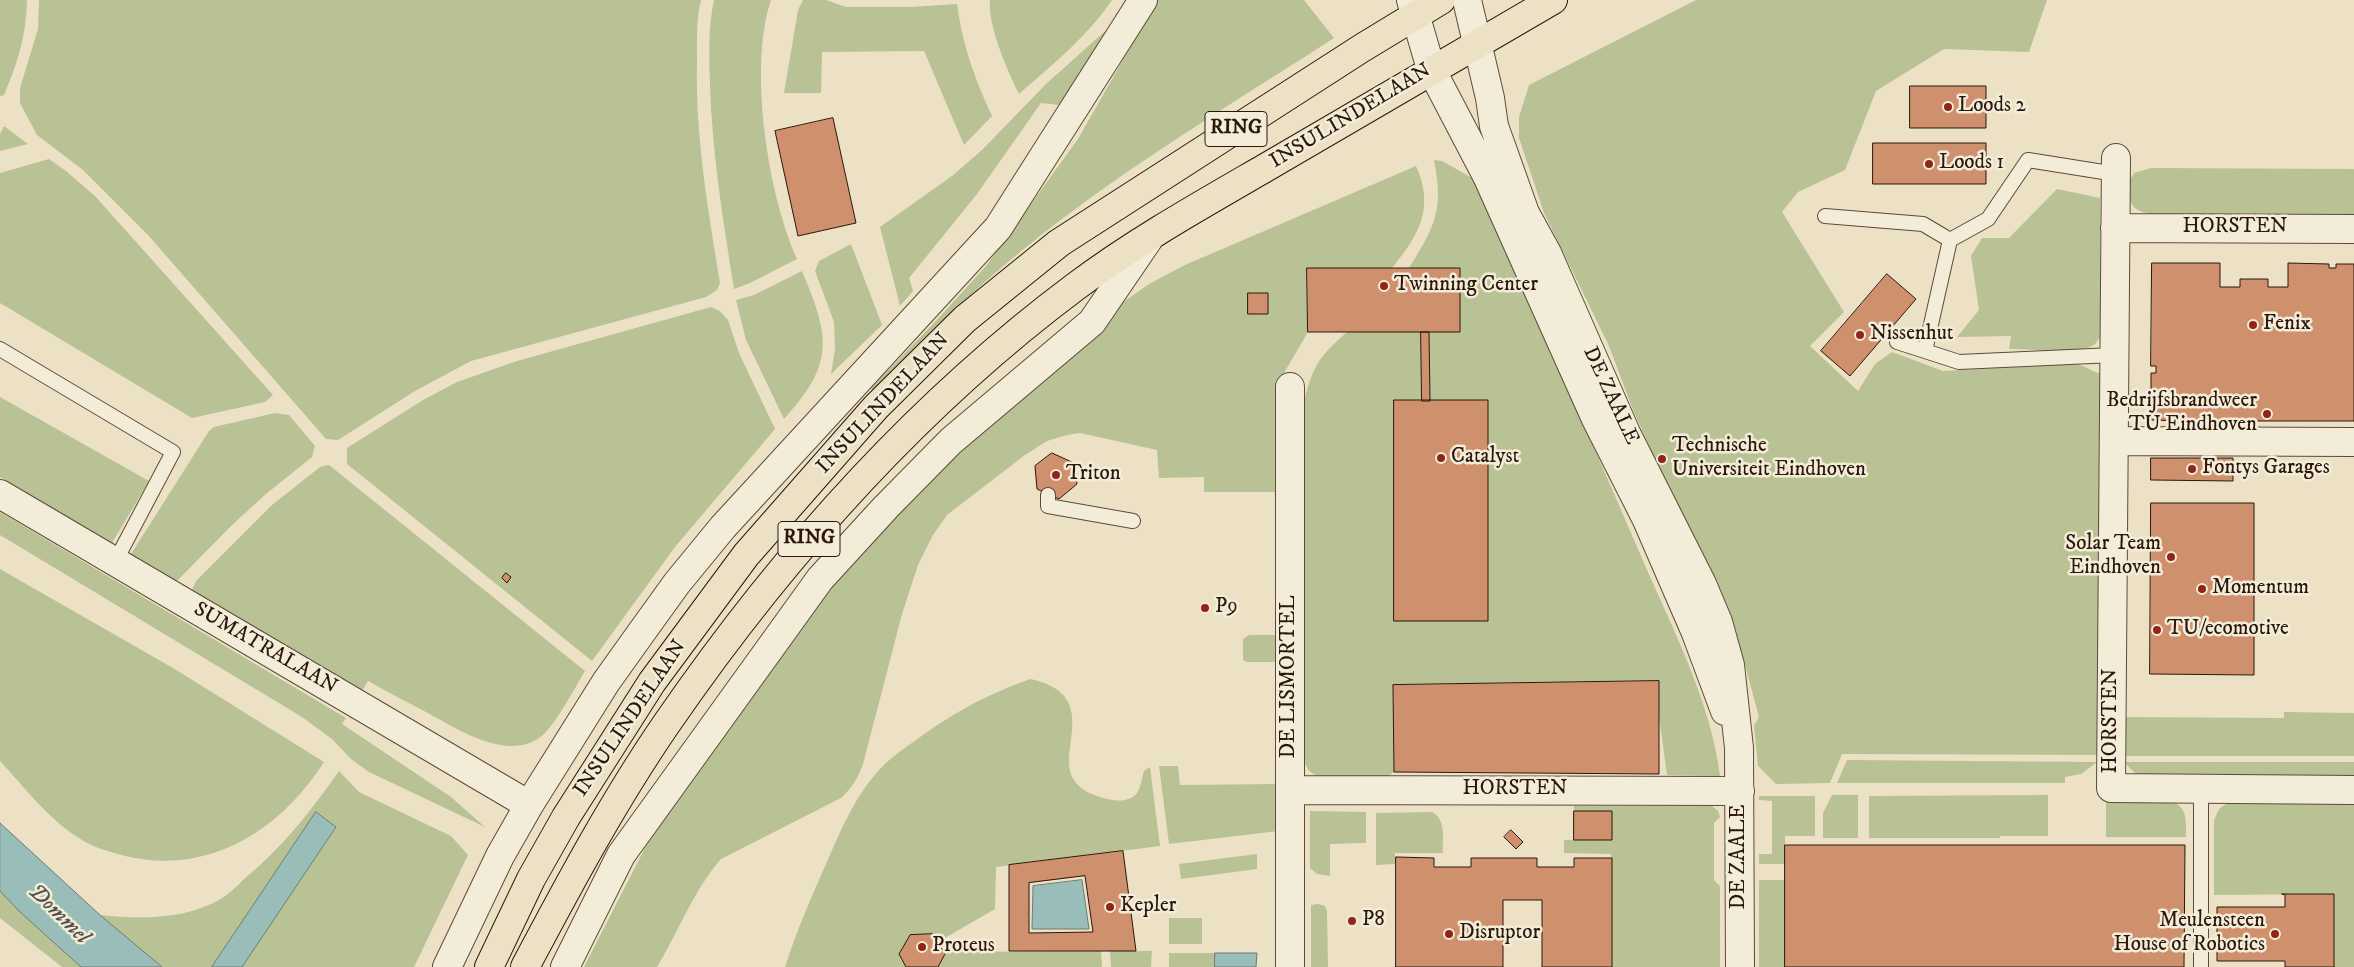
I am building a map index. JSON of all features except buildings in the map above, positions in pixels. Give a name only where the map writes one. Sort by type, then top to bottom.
[{"type":"main road","name":"INSULINDELAAN","points":[[489,967],[531,880],[566,817],[652,682],[746,555],[876,407],[965,319],[1058,243],[1413,8],[1441,0]]},
{"type":"main road","name":"INSULINDELAAN","points":[[526,967],[601,829],[667,723],[778,573],[885,455],[980,365],[1076,287],[1150,237],[1432,69],[1552,0]]},
{"type":"street","name":"INSULINDELAAN","points":[[448,967],[500,856],[529,805],[606,682],[677,583],[722,527],[998,228],[1143,0]]},
{"type":"street","name":"DE ZAALE","points":[[1467,0],[1478,43],[1494,126],[1525,213],[1547,253],[1626,432],[1682,542],[1718,622],[1730,665],[1739,748],[1740,967]]},
{"type":"street","name":"DE ZAALE","points":[[1413,8],[1432,69],[1488,178],[1596,419],[1647,520],[1696,633],[1739,748]]},
{"type":"street","name":"HORSTEN","points":[[2116,166],[2111,788],[2354,790]]},
{"type":"street","name":"HORSTEN","points":[[2115,228],[2354,229]]},
{"type":"street","name":"INSULINDELAAN","points":[[565,967],[621,855],[820,579],[886,507],[951,441],[1092,322],[1150,237]]},
{"type":"street","name":"DE LISMORTEL","points":[[1290,387],[1290,967]]},
{"type":"street","points":[[2114,441],[2354,442]]},
{"type":"street","name":"SUMATRALAAN","points":[[0,494],[529,805]]},
{"type":"street","name":"HORSTEN","points":[[1290,790],[1740,791]]},
{"type":"lane","points":[[1925,351],[1950,240],[1988,219],[2028,160],[2116,166]]},
{"type":"lane","points":[[1825,216],[1923,224],[1950,240]]},
{"type":"lane","points":[[1896,342],[1959,362],[2114,355]]},
{"type":"lane","points":[[0,349],[173,452],[115,562]]},
{"type":"lane","points":[[1048,494],[1048,506],[1133,520]]},
{"type":"lane","points":[[2201,789],[2201,967]]},
{"type":"green space","points":[[0,0],[27,0],[25,26],[20,49],[4,95],[0,96]]},
{"type":"green space","points":[[39,0],[701,0],[697,30],[698,117],[703,172],[720,283],[717,290],[706,297],[471,361],[415,391],[338,440],[326,439],[148,235],[83,170],[37,135],[20,103],[20,88],[38,29]]},
{"type":"green space","points":[[714,0],[771,0],[764,28],[761,60],[764,131],[777,201],[797,259],[734,289],[719,187],[711,110],[709,42]]},
{"type":"green space","points":[[803,0],[826,0],[846,7],[911,7],[957,4],[962,33],[970,61],[992,116],[964,145],[924,51],[822,52],[821,93],[784,93],[798,10]]},
{"type":"green space","points":[[990,0],[1112,0],[1092,26],[1019,94],[1004,61],[995,34]]},
{"type":"green space","points":[[1157,0],[1304,0],[1334,38],[1164,147],[1040,236],[1001,268],[936,328],[874,392],[871,388],[986,266],[1078,139]]},
{"type":"green space","points":[[1696,0],[2047,0],[2029,52],[1944,49],[1876,91],[1845,170],[1798,192],[1782,212],[1844,312],[1810,346],[1858,391],[1875,364],[1892,352],[1943,371],[2078,364],[2100,374],[2098,755],[1842,754],[1830,783],[1776,784],[1758,766],[1754,726],[1759,717],[1741,650],[1633,410],[1609,346],[1544,213],[1519,138],[1519,117],[1529,85]]},
{"type":"green space","points":[[1104,32],[1108,34],[1068,106],[1041,103],[977,194],[909,278],[913,291],[900,306],[880,227],[952,176],[982,150],[1046,84]]},
{"type":"green space","points":[[4,126],[28,144],[0,151],[0,134]]},
{"type":"green space","points":[[49,159],[95,196],[273,395],[265,402],[192,418],[0,303],[0,173]]},
{"type":"green space","points":[[1434,160],[1442,161],[1474,179],[1690,667],[1708,720],[1720,776],[1667,775],[1659,716],[1659,681],[1393,685],[1394,772],[1384,779],[1322,779],[1309,771],[1302,758],[1302,408],[1309,383],[1317,366],[1328,350],[1347,332],[1460,331],[1460,268],[1409,268],[1431,229],[1435,217],[1438,192]]},
{"type":"green space","points":[[1416,166],[1422,181],[1424,208],[1421,220],[1410,244],[1392,268],[1307,268],[1308,332],[1278,383],[1278,492],[1204,492],[1204,477],[1159,478],[1157,450],[1080,433],[1047,441],[1025,455],[947,515],[933,535],[918,565],[902,614],[863,764],[857,778],[848,790],[841,798],[721,859],[702,884],[657,967],[584,967],[648,842],[728,697],[805,599],[1089,326],[1149,284],[1185,265]]},
{"type":"green space","points":[[2151,168],[2354,169],[2354,216],[2151,214],[2139,210],[2132,205],[2126,186],[2134,173]]},
{"type":"green space","points":[[2057,189],[2100,198],[2100,337],[2098,340],[2093,345],[2085,348],[2052,350],[2009,349],[2011,336],[1957,337],[1979,310],[1971,256],[1982,238],[2009,238]]},
{"type":"green space","points":[[851,244],[882,325],[831,374],[835,349],[834,322],[815,271],[819,261]]},
{"type":"green space","points":[[802,271],[818,315],[823,349],[812,382],[784,419],[746,340],[736,300],[754,295]]},
{"type":"green space","points":[[711,307],[720,311],[728,320],[739,353],[775,429],[675,547],[592,661],[347,464],[347,448],[423,400],[457,382],[517,361]]},
{"type":"green space","points":[[0,397],[149,481],[112,543],[0,477]]},
{"type":"green space","points":[[275,413],[289,415],[315,446],[312,457],[266,494],[232,525],[177,581],[131,554],[209,431],[214,427]]},
{"type":"green space","points":[[329,465],[585,671],[546,732],[533,742],[518,746],[502,745],[469,735],[368,681],[362,691],[192,590],[196,581],[272,505],[320,467]]},
{"type":"green space","points":[[0,512],[346,718],[342,724],[451,797],[485,827],[369,772],[351,759],[332,739],[302,717],[0,535]]},
{"type":"green space","points":[[0,569],[173,668],[324,762],[306,787],[286,809],[264,827],[239,842],[213,853],[185,859],[156,861],[125,856],[87,843],[70,832],[49,814],[0,761]]},
{"type":"green space","points":[[1249,635],[1275,635],[1279,639],[1276,662],[1247,662],[1243,660],[1243,639]]},
{"type":"green space","points":[[1030,679],[1057,689],[1068,702],[1072,714],[1069,765],[1072,776],[1079,786],[1100,797],[1125,800],[1137,793],[1144,771],[1150,767],[1160,846],[996,867],[995,909],[938,942],[933,934],[910,935],[899,954],[906,967],[785,967],[804,915],[842,828],[869,781],[887,762],[901,751],[958,712],[984,698]]},
{"type":"green space","points":[[2284,712],[2354,713],[2354,756],[2122,756],[2121,717],[2284,718]]},
{"type":"green space","points":[[1847,760],[2097,762],[2081,774],[2065,777],[2065,783],[1837,783]]},
{"type":"green space","points":[[2124,762],[2354,762],[2354,778],[2137,775]]},
{"type":"green space","points":[[1159,766],[1178,766],[1180,785],[1279,784],[1279,831],[1169,844]]},
{"type":"green space","points":[[339,771],[359,792],[451,836],[468,855],[414,967],[242,967],[336,827],[317,813],[212,967],[162,967],[100,915],[146,917],[176,915],[205,907],[219,900],[270,856],[318,801]]},
{"type":"green space","points":[[1832,795],[1858,795],[1858,838],[1823,838],[1823,813]]},
{"type":"green space","points":[[2048,795],[2048,836],[1869,838],[1869,796]]},
{"type":"green space","points":[[1759,796],[1815,796],[1815,836],[1785,836],[1785,864],[1759,864],[1759,854],[1772,854],[1772,801],[1759,800]]},
{"type":"green space","points":[[2106,800],[2172,801],[2181,807],[2185,816],[2186,837],[2106,837]]},
{"type":"green space","points":[[2232,802],[2354,803],[2354,967],[2334,967],[2334,894],[2214,895],[2214,821],[2220,809]]},
{"type":"green space","points":[[1574,806],[1712,806],[1718,811],[1720,817],[1714,823],[1714,880],[1720,886],[1720,967],[1611,967],[1611,854],[1564,853],[1564,840],[1612,840],[1612,811],[1574,811]]},
{"type":"green space","points":[[1310,811],[1366,812],[1366,843],[1330,844],[1330,876],[1317,874],[1310,868]]},
{"type":"green space","points":[[1432,812],[1437,815],[1442,825],[1443,853],[1395,853],[1395,864],[1376,865],[1376,813]]},
{"type":"green space","points":[[1257,854],[1257,869],[1181,879],[1179,864]]},
{"type":"green space","points":[[1759,880],[1785,880],[1785,967],[1759,967]]},
{"type":"green space","points":[[0,891],[20,912],[81,967],[62,967],[0,918]]},
{"type":"green space","points":[[1311,905],[1325,906],[1327,911],[1328,967],[1311,967]]},
{"type":"green space","points":[[1169,918],[1202,918],[1202,944],[1169,944]]},
{"type":"green space","points":[[1101,951],[1102,967],[938,967],[945,955],[944,952]]},
{"type":"green space","points":[[1110,951],[1152,951],[1151,967],[1111,967]]},
{"type":"green space","points":[[1169,953],[1215,953],[1215,967],[1169,967]]},
{"type":"water","points":[[316,812],[336,827],[242,967],[212,967]]},
{"type":"water","name":"Dommel","points":[[0,823],[100,915],[162,967],[81,967],[20,912],[0,891]]},
{"type":"water","points":[[1082,880],[1089,929],[1032,929],[1033,886]]},
{"type":"water","points":[[1215,953],[1257,953],[1256,967],[1215,967]]},
{"type":"place","name":"Loods 2","points":[[1948,107]]},
{"type":"place","name":"Loods 1","points":[[1929,164]]},
{"type":"place","name":"Twinning Center","points":[[1384,286]]},
{"type":"place","name":"Fenix","points":[[2253,325]]},
{"type":"place","name":"Nissenhut","points":[[1860,335]]},
{"type":"place","name":"Bedrijfsbrandweer TU Eindhoven","points":[[2267,414]]},
{"type":"place","name":"Catalyst","points":[[1441,458]]},
{"type":"place","name":"Technische Universiteit Eindhoven","points":[[1662,459]]},
{"type":"place","name":"Fontys Garages","points":[[2192,469]]},
{"type":"place","name":"Triton","points":[[1056,475]]},
{"type":"place","name":"Solar Team Eindhoven","points":[[2171,557]]},
{"type":"place","name":"Momentum","points":[[2202,589]]},
{"type":"place","name":"P9","points":[[1205,608]]},
{"type":"place","name":"TU/ecomotive","points":[[2157,630]]},
{"type":"place","name":"Kepler","points":[[1110,907]]},
{"type":"place","name":"P8","points":[[1352,921]]},
{"type":"place","name":"Disruptor","points":[[1449,934]]},
{"type":"place","name":"Meulensteen House of Robotics","points":[[2275,934]]},
{"type":"place","name":"Proteus","points":[[922,947]]}]
